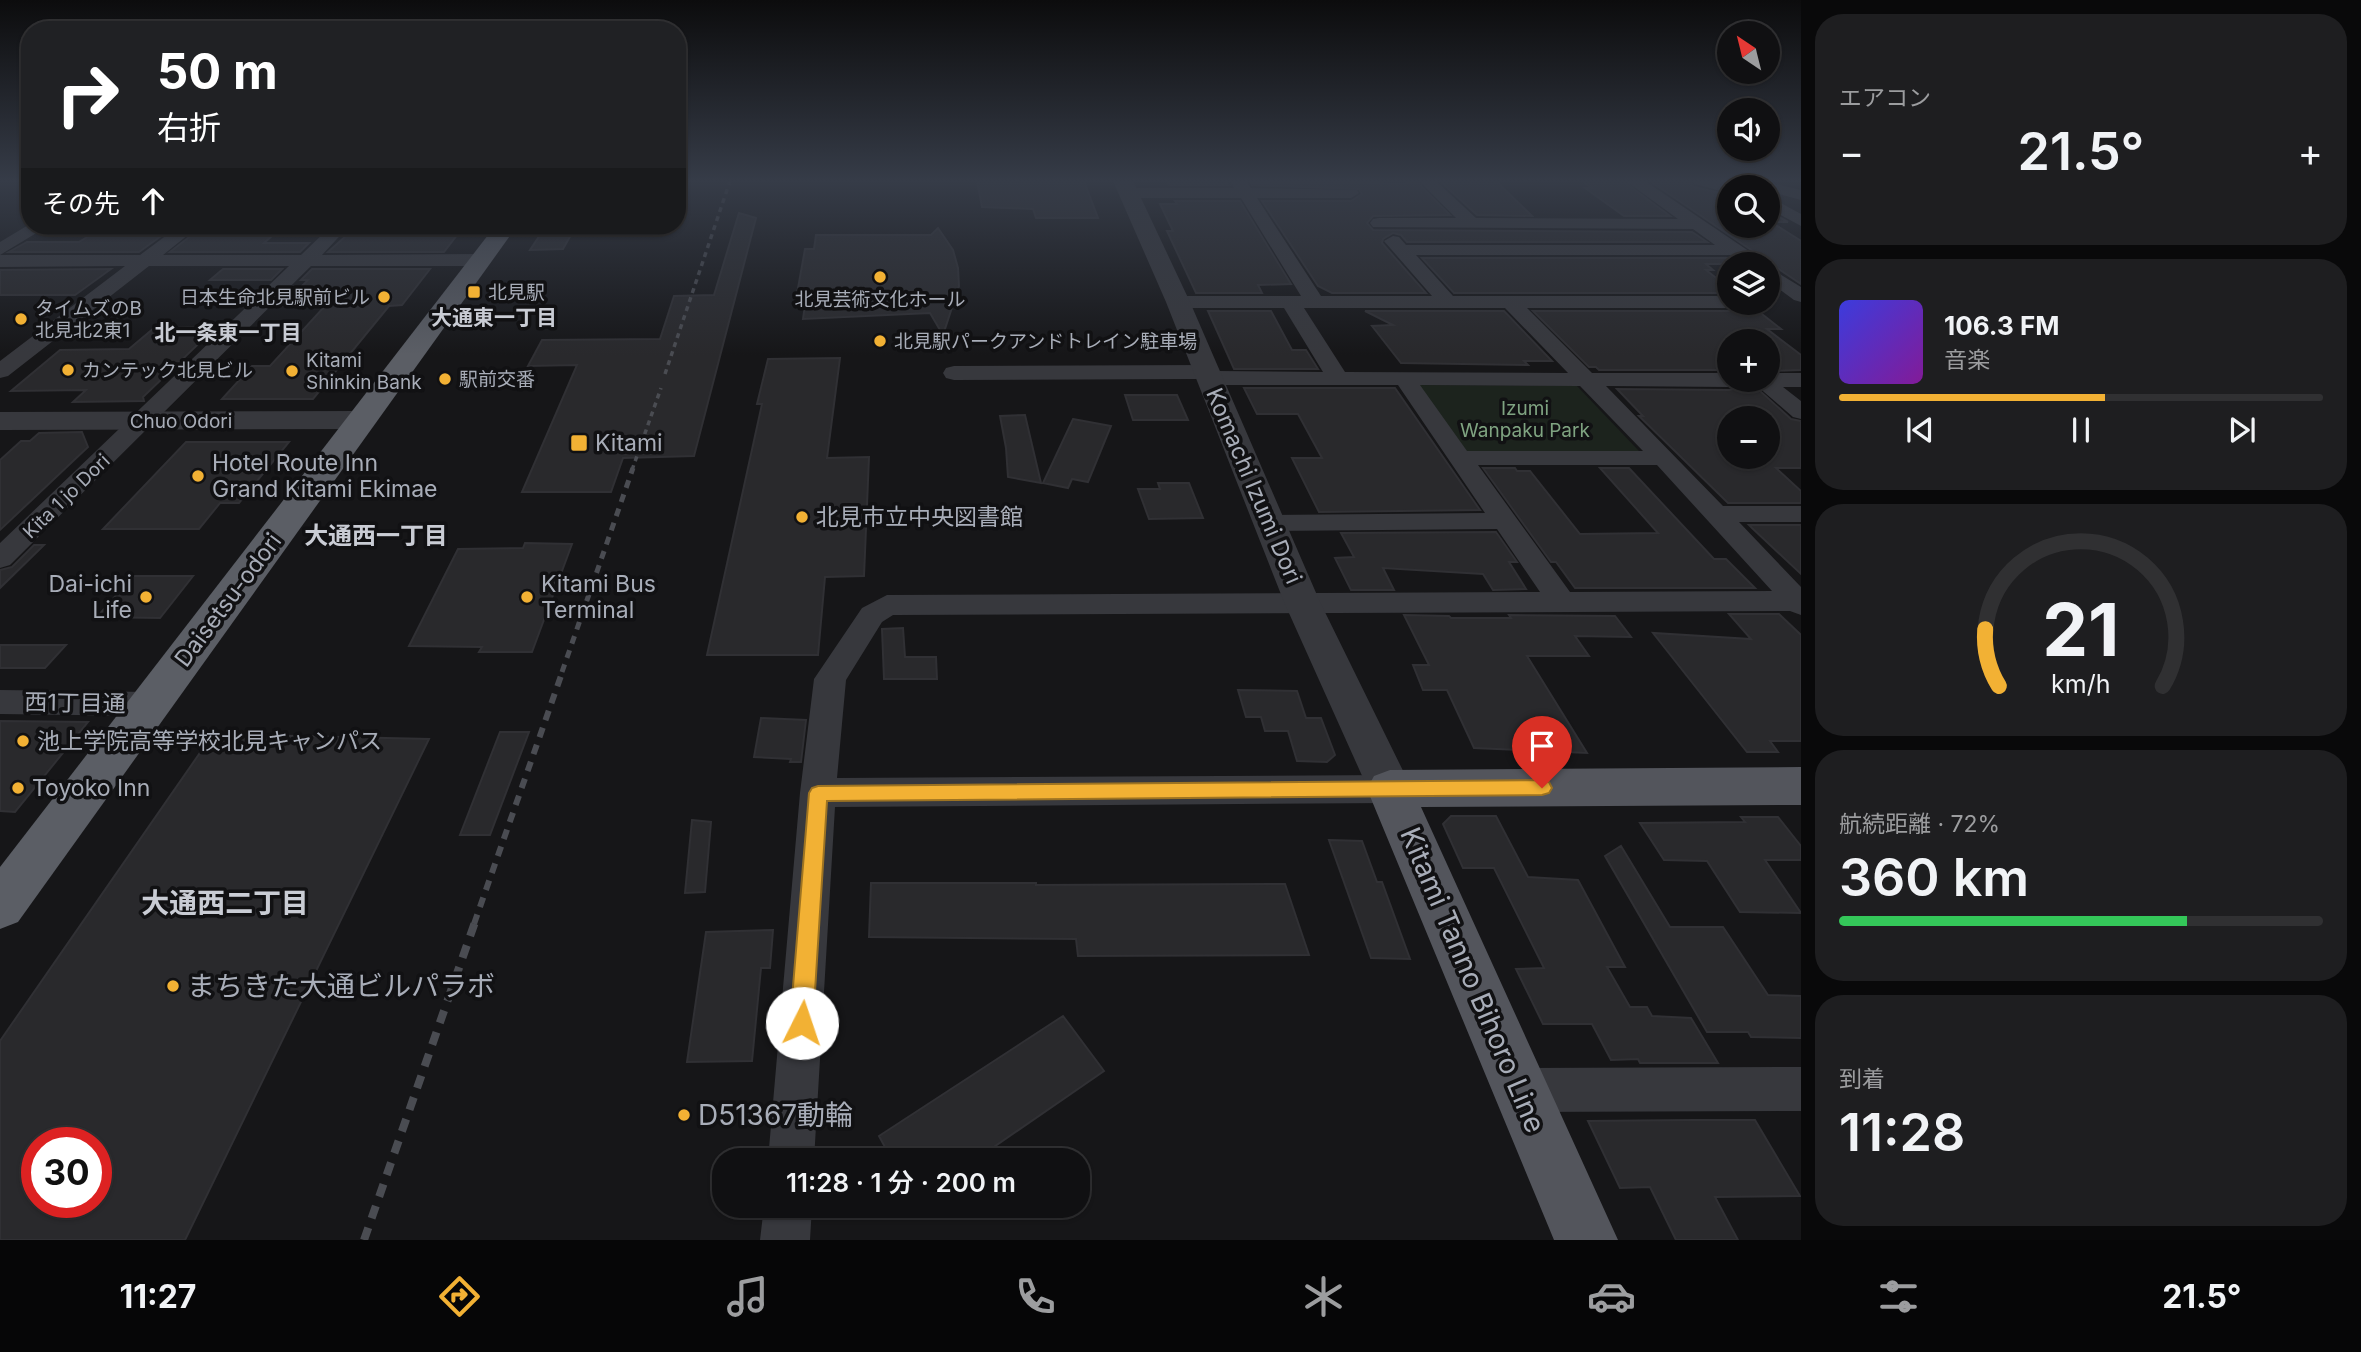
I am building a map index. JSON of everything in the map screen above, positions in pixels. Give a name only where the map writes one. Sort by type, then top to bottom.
[{"type":"highway","name":"Daisetsu-odori","points":[[0,906],[497,239]]},
{"type":"main road","name":"Kitami Tanno Bihoro Line","points":[[1586,1240],[1390,789],[1801,786]]},
{"type":"street","points":[[0,250],[18,239]]},
{"type":"street","points":[[0,371],[173,239]]},
{"type":"street","name":"Kita 1 jo Dori","points":[[0,559],[328,239]]},
{"type":"street","name":"Komachi Izumi Dori","points":[[1149,239],[1302,602],[1390,789]]},
{"type":"street","points":[[1275,239],[1315,302]]},
{"type":"street","points":[[1391,239],[1447,301]]},
{"type":"street","points":[[1718,239],[1738,252]]},
{"type":"street","points":[[1401,250],[1735,250]]},
{"type":"street","points":[[0,261],[481,260]]},
{"type":"street","points":[[1780,281],[1801,296]]},
{"type":"street","points":[[1178,302],[1717,302]]},
{"type":"street","points":[[1290,302],[1339,379]]},
{"type":"street","points":[[1510,302],[1664,458],[1799,603]]},
{"type":"street","points":[[1780,302],[1801,302]]},
{"type":"street","points":[[954,373],[1405,380],[1717,380]]},
{"type":"street","points":[[1405,380],[1561,601]]},
{"type":"street","points":[[1780,380],[1801,380]]},
{"type":"street","points":[[1777,392],[1801,412]]},
{"type":"street","name":"Chuo Odori","points":[[0,421],[362,420]]},
{"type":"street","points":[[1461,458],[1664,458]]},
{"type":"street","points":[[1717,514],[1801,514]]},
{"type":"street","points":[[1270,523],[1506,521]]},
{"type":"street","points":[[792,1148],[818,793],[830,679],[872,615],[887,605],[1561,601],[1799,603]]},
{"type":"street","name":"西1丁目通","points":[[0,702],[150,704]]},
{"type":"street","points":[[818,793],[1390,789]]},
{"type":"street","points":[[1520,1090],[1801,1089]]},
{"type":"street","points":[[785,1240],[787,1218]]},
{"type":"green space","name":"Izumi Wanpaku Park","points":[[1417,385],[1577,386],[1639,451],[1466,451]]},
{"type":"building","points":[[84,239],[157,239],[139,252],[9,252],[27,242],[79,242]]},
{"type":"building","points":[[187,239],[269,239],[264,243],[309,243],[300,252],[170,252]]},
{"type":"building","points":[[343,239],[454,239],[444,252],[328,252]]},
{"type":"building","points":[[537,239],[569,239],[563,249],[530,250]]},
{"type":"building","points":[[731,239],[751,239],[694,456],[623,458],[611,492],[522,492],[577,365],[528,366],[542,340],[660,339],[674,296],[714,295]]},
{"type":"building","name":"北見芸術文化ホール","points":[[815,239],[945,239],[953,250],[959,286],[943,335],[930,313],[803,319],[805,305],[795,305],[805,249],[814,249]]},
{"type":"building","points":[[1171,239],[1263,239],[1291,284],[1258,285],[1262,293],[1196,293]]},
{"type":"building","points":[[1287,239],[1383,239],[1382,243],[1426,293],[1332,293],[1318,286]]},
{"type":"building","points":[[1404,239],[1702,239],[1707,242],[1407,242]]},
{"type":"building","points":[[1735,239],[1801,241],[1801,284],[1780,270],[1780,252],[1754,252]]},
{"type":"building","points":[[1422,258],[1717,258],[1717,264],[1706,264],[1713,270],[1706,270],[1717,279],[1717,293],[1454,293]]},
{"type":"building","points":[[111,269],[75,295],[0,295],[0,270]]},
{"type":"building","points":[[223,269],[282,269],[271,280],[210,280]]},
{"type":"building","points":[[312,269],[430,269],[402,305],[389,306],[313,399],[222,399],[252,366],[270,366],[325,306],[282,306],[308,280],[301,280]]},
{"type":"building","points":[[1208,311],[1271,311],[1292,350],[1306,350],[1318,369],[1234,369]]},
{"type":"building","points":[[1365,311],[1504,311],[1552,361],[1524,361],[1528,365],[1401,363],[1372,326],[1393,325]]},
{"type":"building","points":[[1533,311],[1717,311],[1717,315],[1763,315],[1781,329],[1717,329],[1717,370],[1599,370],[1589,367]]},
{"type":"building","points":[[216,327],[143,397],[144,401],[73,402],[86,390],[11,391],[60,350],[129,349],[154,328]]},
{"type":"building","points":[[1780,339],[1801,355],[1801,370],[1780,371]]},
{"type":"building","name":"北見市立中央図書館","points":[[840,358],[827,458],[869,457],[864,576],[825,577],[818,655],[707,655],[762,404],[757,404],[768,359]]},
{"type":"building","points":[[1244,388],[1395,388],[1480,510],[1319,512],[1292,458],[1322,458],[1298,414],[1257,414]]},
{"type":"building","points":[[1617,389],[1761,392],[1777,406],[1717,406],[1717,469],[1777,469],[1801,491],[1801,503],[1728,503],[1639,416],[1643,416]]},
{"type":"building","points":[[1125,395],[1177,395],[1188,420],[1133,420]]},
{"type":"building","points":[[1780,409],[1791,419],[1801,421],[1801,468],[1780,468]]},
{"type":"building","points":[[1025,415],[1041,483],[1008,477],[1000,416]]},
{"type":"building","points":[[1073,419],[1111,426],[1088,482],[1072,479],[1068,488],[1043,483]]},
{"type":"building","points":[[82,432],[88,447],[0,530],[0,460],[21,441],[30,441],[39,433]]},
{"type":"building","name":"Hotel Route Inn Grand Kitami Ekimae","points":[[186,442],[289,442],[239,503],[220,503],[199,529],[103,529]]},
{"type":"building","points":[[1483,468],[1530,471],[1580,534],[1658,533],[1600,468],[1629,468],[1714,559],[1726,559],[1755,588],[1575,588],[1556,562],[1551,562]]},
{"type":"building","points":[[1158,483],[1189,483],[1203,518],[1149,519],[1138,489],[1160,489]]},
{"type":"building","points":[[1749,525],[1801,525],[1801,574],[1752,528]]},
{"type":"building","points":[[1496,532],[1517,562],[1509,562],[1526,589],[1493,590],[1483,574],[1383,568],[1394,590],[1351,590],[1335,558],[1354,557],[1341,533]]},
{"type":"building","points":[[525,543],[572,544],[532,652],[479,652],[482,647],[409,646],[458,549],[523,548]]},
{"type":"building","points":[[34,545],[44,545],[0,588],[0,570],[12,567]]},
{"type":"building","name":"Dai-ichi Life","points":[[133,576],[193,576],[160,618],[97,617]]},
{"type":"building","points":[[1729,614],[1779,614],[1801,635],[1801,741],[1770,741],[1778,752],[1747,752],[1653,633],[1751,639]]},
{"type":"building","points":[[1404,615],[1451,618],[1511,618],[1509,615],[1615,616],[1631,637],[1575,636],[1589,656],[1527,656],[1587,753],[1474,748],[1447,690],[1423,690],[1413,665],[1429,665]]},
{"type":"building","points":[[903,628],[905,657],[936,657],[937,679],[884,679],[882,629]]},
{"type":"building","points":[[0,645],[66,645],[45,668],[0,668]]},
{"type":"building","points":[[1238,690],[1297,691],[1306,718],[1321,718],[1335,755],[1327,762],[1297,761],[1288,731],[1265,731],[1261,717],[1246,717]]},
{"type":"building","points":[[761,718],[806,720],[801,762],[754,757]]},
{"type":"building","points":[[0,721],[88,722],[15,812],[0,811]]},
{"type":"building","points":[[500,732],[529,732],[490,835],[460,835]]},
{"type":"building","name":"まちきた大通ビルパラボ","points":[[213,734],[429,739],[185,1240],[0,1240],[0,1041]]},
{"type":"building","points":[[1451,816],[1496,816],[1528,877],[1578,880],[1625,967],[1607,967],[1630,1007],[1647,1007],[1652,1016],[1691,1018],[1718,1063],[1640,1063],[1638,1059],[1611,1060],[1592,1024],[1543,1024],[1516,969],[1544,968],[1494,868],[1463,868],[1443,824]]},
{"type":"building","points":[[1741,817],[1778,817],[1801,846],[1801,860],[1765,860],[1801,913],[1740,912],[1707,861],[1664,860],[1640,823],[1745,822]]},
{"type":"building","points":[[692,820],[711,822],[705,892],[685,893]]},
{"type":"building","points":[[1329,840],[1362,841],[1377,882],[1382,882],[1410,959],[1371,958]]},
{"type":"building","points":[[1621,846],[1670,927],[1723,927],[1768,995],[1801,996],[1801,1038],[1751,1037],[1748,1032],[1707,1032],[1605,856]]},
{"type":"building","points":[[871,883],[1285,884],[1309,955],[1078,956],[1076,939],[869,937]]},
{"type":"building","points":[[773,930],[770,968],[761,968],[752,1061],[687,1062],[706,932]]},
{"type":"building","points":[[1063,1016],[1104,1071],[992,1148],[886,1148],[879,1136]]},
{"type":"building","points":[[1755,1120],[1800,1196],[1715,1197],[1738,1240],[1676,1240],[1650,1187],[1620,1188],[1588,1121]]},
{"type":"railway","points":[[665,374],[711,239]]},
{"type":"railway","points":[[632,470],[661,388]]},
{"type":"railway","points":[[562,672],[633,468]]},
{"type":"railway","points":[[474,924],[563,670]]},
{"type":"railway","points":[[364,1240],[475,922]]},
{"type":"place","name":"北見芸術文化ホール","points":[[880,277]]},
{"type":"place","name":"北見駅","points":[[474,292]]},
{"type":"place","name":"日本生命北見駅前ビル","points":[[384,297]]},
{"type":"place","name":"タイムズのB 北見北2東1","points":[[21,319]]},
{"type":"place","name":"北見駅パークアンドトレイン駐車場","points":[[880,341]]},
{"type":"place","name":"カンテック北見ビル","points":[[68,370]]},
{"type":"place","name":"Kitami Shinkin Bank","points":[[292,371]]},
{"type":"place","name":"駅前交番","points":[[445,379]]},
{"type":"place","name":"Kitami","points":[[579,443]]},
{"type":"place","name":"Hotel Route Inn Grand Kitami Ekimae","points":[[198,476]]},
{"type":"place","name":"北見市立中央図書館","points":[[802,517]]},
{"type":"place","name":"Dai-ichi Life","points":[[146,597]]},
{"type":"place","name":"Kitami Bus Terminal","points":[[527,597]]},
{"type":"place","name":"池上学院高等学校北見キャンパス","points":[[23,741]]},
{"type":"place","name":"Toyoko Inn","points":[[18,788]]},
{"type":"place","name":"まちきた大通ビルパラボ","points":[[173,986]]},
{"type":"place","name":"D51367動輪","points":[[684,1115]]},
{"type":"district","name":"大通東一丁目","points":[[494,318]]},
{"type":"district","name":"北一条東一丁目","points":[[228,333]]},
{"type":"district","name":"大通西一丁目","points":[[376,536]]},
{"type":"district","name":"大通西二丁目","points":[[225,903]]},
{"type":"route","points":[[802,1023],[818,793],[1542,788]]}]
